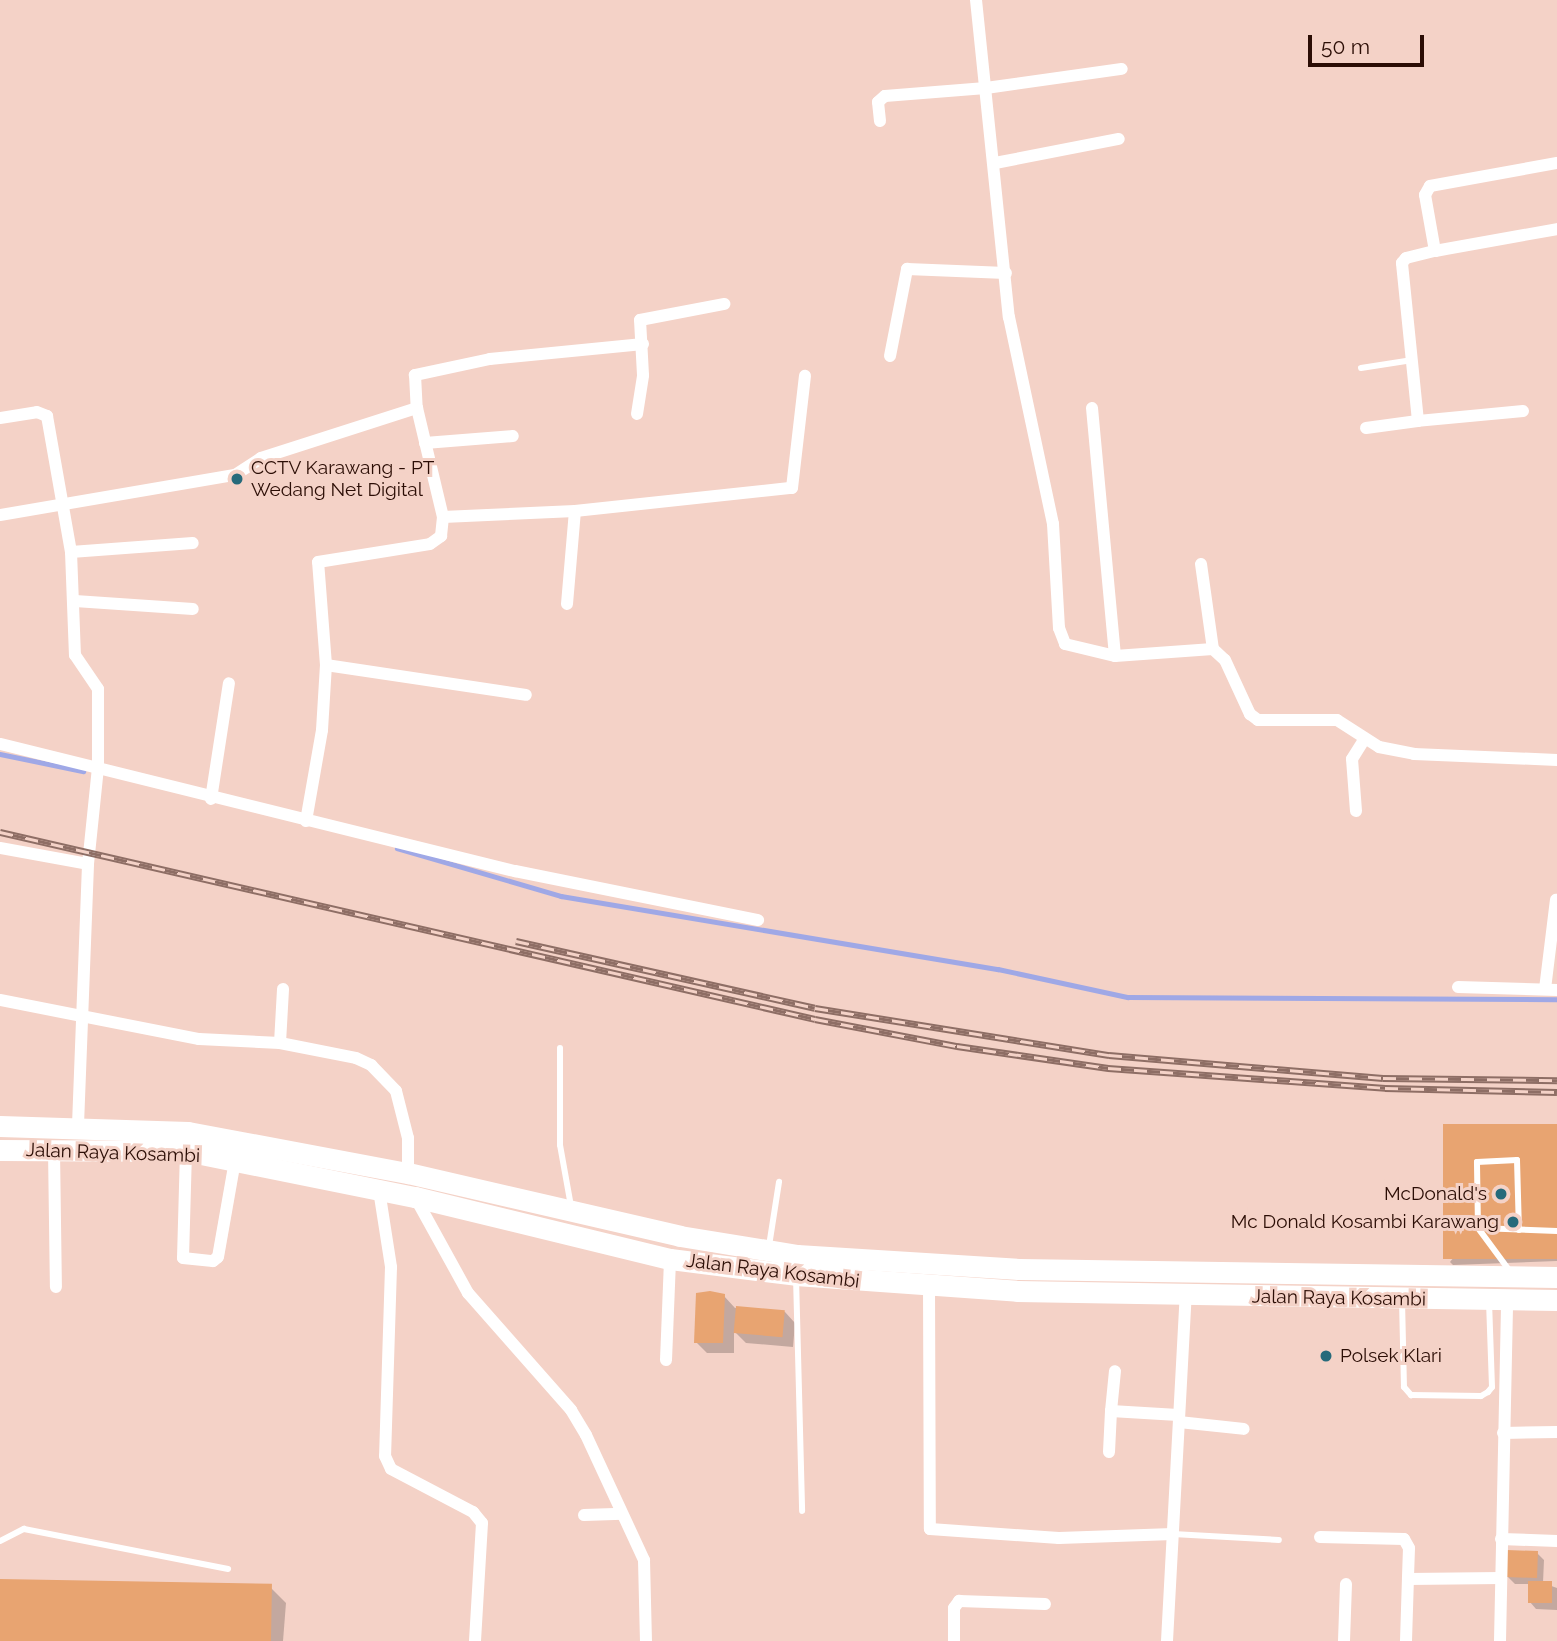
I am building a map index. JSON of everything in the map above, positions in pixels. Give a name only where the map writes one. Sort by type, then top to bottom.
[{"type":"highway","name":"Jalan Raya Kosambi","points":[[0,1126],[78,1125],[188,1132],[408,1173],[571,1213],[768,1251],[1019,1269],[1495,1292],[1557,1300]]},
{"type":"highway","name":"Jalan Raya Kosambi","points":[[0,1150],[186,1151],[415,1197],[670,1259],[796,1276],[929,1286],[1186,1294],[1402,1288]]},
{"type":"highway","name":"Jalan Raya Kosambi","points":[[1495,1292],[1514,1278],[1557,1277]]},
{"type":"street","points":[[976,0],[1009,317],[1053,524],[1060,634],[1068,647],[1115,656],[1213,649]]},
{"type":"street","points":[[880,121],[878,102],[885,96],[986,88],[1122,69]]},
{"type":"street","points":[[995,163],[1119,139]]},
{"type":"street","points":[[1435,251],[1425,195],[1430,186],[1557,163]]},
{"type":"street","points":[[1418,421],[1402,263],[1406,258],[1435,251],[1557,229]]},
{"type":"street","points":[[890,356],[907,269],[1006,273]]},
{"type":"street","points":[[637,414],[643,318],[724,304]]},
{"type":"street","points":[[306,821],[322,730],[326,665],[318,562],[430,544],[441,536],[443,517],[417,408],[413,379],[420,372],[491,359],[643,344]]},
{"type":"street","points":[[443,517],[575,511],[794,487],[805,376]]},
{"type":"street","points":[[0,515],[235,475],[261,458],[417,408]]},
{"type":"street","points":[[1092,408],[1115,656]]},
{"type":"street","points":[[1366,428],[1523,411]]},
{"type":"street","points":[[0,418],[37,412],[47,416],[71,552],[75,655],[98,689],[98,772],[88,863],[80,1016],[78,1125]]},
{"type":"street","points":[[425,443],[513,436]]},
{"type":"street","points":[[567,604],[575,511]]},
{"type":"street","points":[[71,552],[193,544]]},
{"type":"street","points":[[1201,564],[1213,649],[1225,660],[1253,718],[1337,720],[1364,740],[1414,754],[1557,760]]},
{"type":"street","points":[[75,601],[193,609]]},
{"type":"street","points":[[326,665],[526,695]]},
{"type":"street","points":[[211,799],[229,682]]},
{"type":"street","points":[[1356,811],[1352,759],[1364,740]]},
{"type":"street","points":[[0,744],[98,772],[628,897],[758,920]]},
{"type":"street","points":[[0,848],[88,863]]},
{"type":"street","points":[[1458,987],[1551,990],[1557,897]]},
{"type":"street","points":[[279,1043],[284,989]]},
{"type":"street","points":[[0,1000],[199,1039],[279,1043],[356,1058],[386,1078],[403,1107],[408,1173]]},
{"type":"street","points":[[54,1150],[56,1287]]},
{"type":"street","points":[[186,1151],[183,1258],[214,1261],[218,1257],[235,1161]]},
{"type":"street","points":[[379,1190],[391,1267],[385,1456],[391,1469],[473,1512],[482,1523],[475,1641]]},
{"type":"street","points":[[415,1197],[468,1293],[578,1421],[644,1560],[646,1641]]},
{"type":"street","points":[[666,1360],[670,1259]]},
{"type":"street","points":[[929,1286],[930,1529],[1059,1538],[1173,1534]]},
{"type":"street","points":[[1495,1292],[1503,1433],[1500,1641]]},
{"type":"street","points":[[1167,1641],[1186,1294]]},
{"type":"street","points":[[1109,1452],[1115,1371]]},
{"type":"street","points":[[1111,1410],[1244,1429]]},
{"type":"street","points":[[1503,1433],[1557,1432]]},
{"type":"street","points":[[584,1515],[622,1514]]},
{"type":"street","points":[[1320,1537],[1404,1539],[1409,1548],[1406,1641]]},
{"type":"street","points":[[1501,1539],[1557,1541]]},
{"type":"street","points":[[1408,1579],[1501,1578]]},
{"type":"street","points":[[1345,1641],[1346,1584]]},
{"type":"street","points":[[954,1641],[954,1608],[959,1601],[1045,1604]]},
{"type":"lane","points":[[1361,368],[1412,360]]},
{"type":"lane","points":[[560,1048],[560,1145],[571,1213]]},
{"type":"lane","points":[[1514,1278],[1478,1228],[1477,1162],[1512,1158],[1519,1165],[1520,1230]]},
{"type":"lane","points":[[768,1251],[779,1182]]},
{"type":"lane","points":[[1478,1228],[1557,1231]]},
{"type":"lane","points":[[796,1276],[802,1511]]},
{"type":"lane","points":[[1402,1288],[1406,1392],[1481,1396],[1492,1387],[1495,1292]]},
{"type":"lane","points":[[0,1525],[2,1538],[24,1529],[228,1569]]},
{"type":"lane","points":[[1173,1534],[1279,1541]]},
{"type":"building","name":"McDonald's","points":[[1443,1124],[1557,1124],[1557,1259],[1443,1259]]},
{"type":"building","points":[[710,1291],[725,1294],[723,1343],[694,1343],[696,1293]]},
{"type":"building","points":[[736,1306],[785,1310],[782,1337],[734,1333]]},
{"type":"building","points":[[1507,1550],[1538,1551],[1537,1578],[1506,1577]]},
{"type":"building","points":[[0,1579],[272,1584],[271,1641],[0,1641]]},
{"type":"building","points":[[1528,1581],[1552,1581],[1552,1603],[1528,1603]]},
{"type":"waterway","points":[[0,754],[83,771]]},
{"type":"waterway","points":[[397,848],[561,896],[998,969],[1128,997],[1557,999]]},
{"type":"railway","points":[[0,832],[815,1019],[957,1046],[1108,1068],[1385,1088],[1557,1092]]},
{"type":"railway","points":[[516,941],[815,1008],[1109,1055],[1383,1078],[1557,1080]]},
{"type":"place","name":"CCTV Karawang - PT Wedang Net Digital","points":[[237,479]]},
{"type":"place","name":"McDonald's","points":[[1501,1194]]},
{"type":"place","name":"Mc Donald Kosambi Karawang","points":[[1513,1222]]},
{"type":"place","name":"Polsek Klari","points":[[1326,1356]]}]
